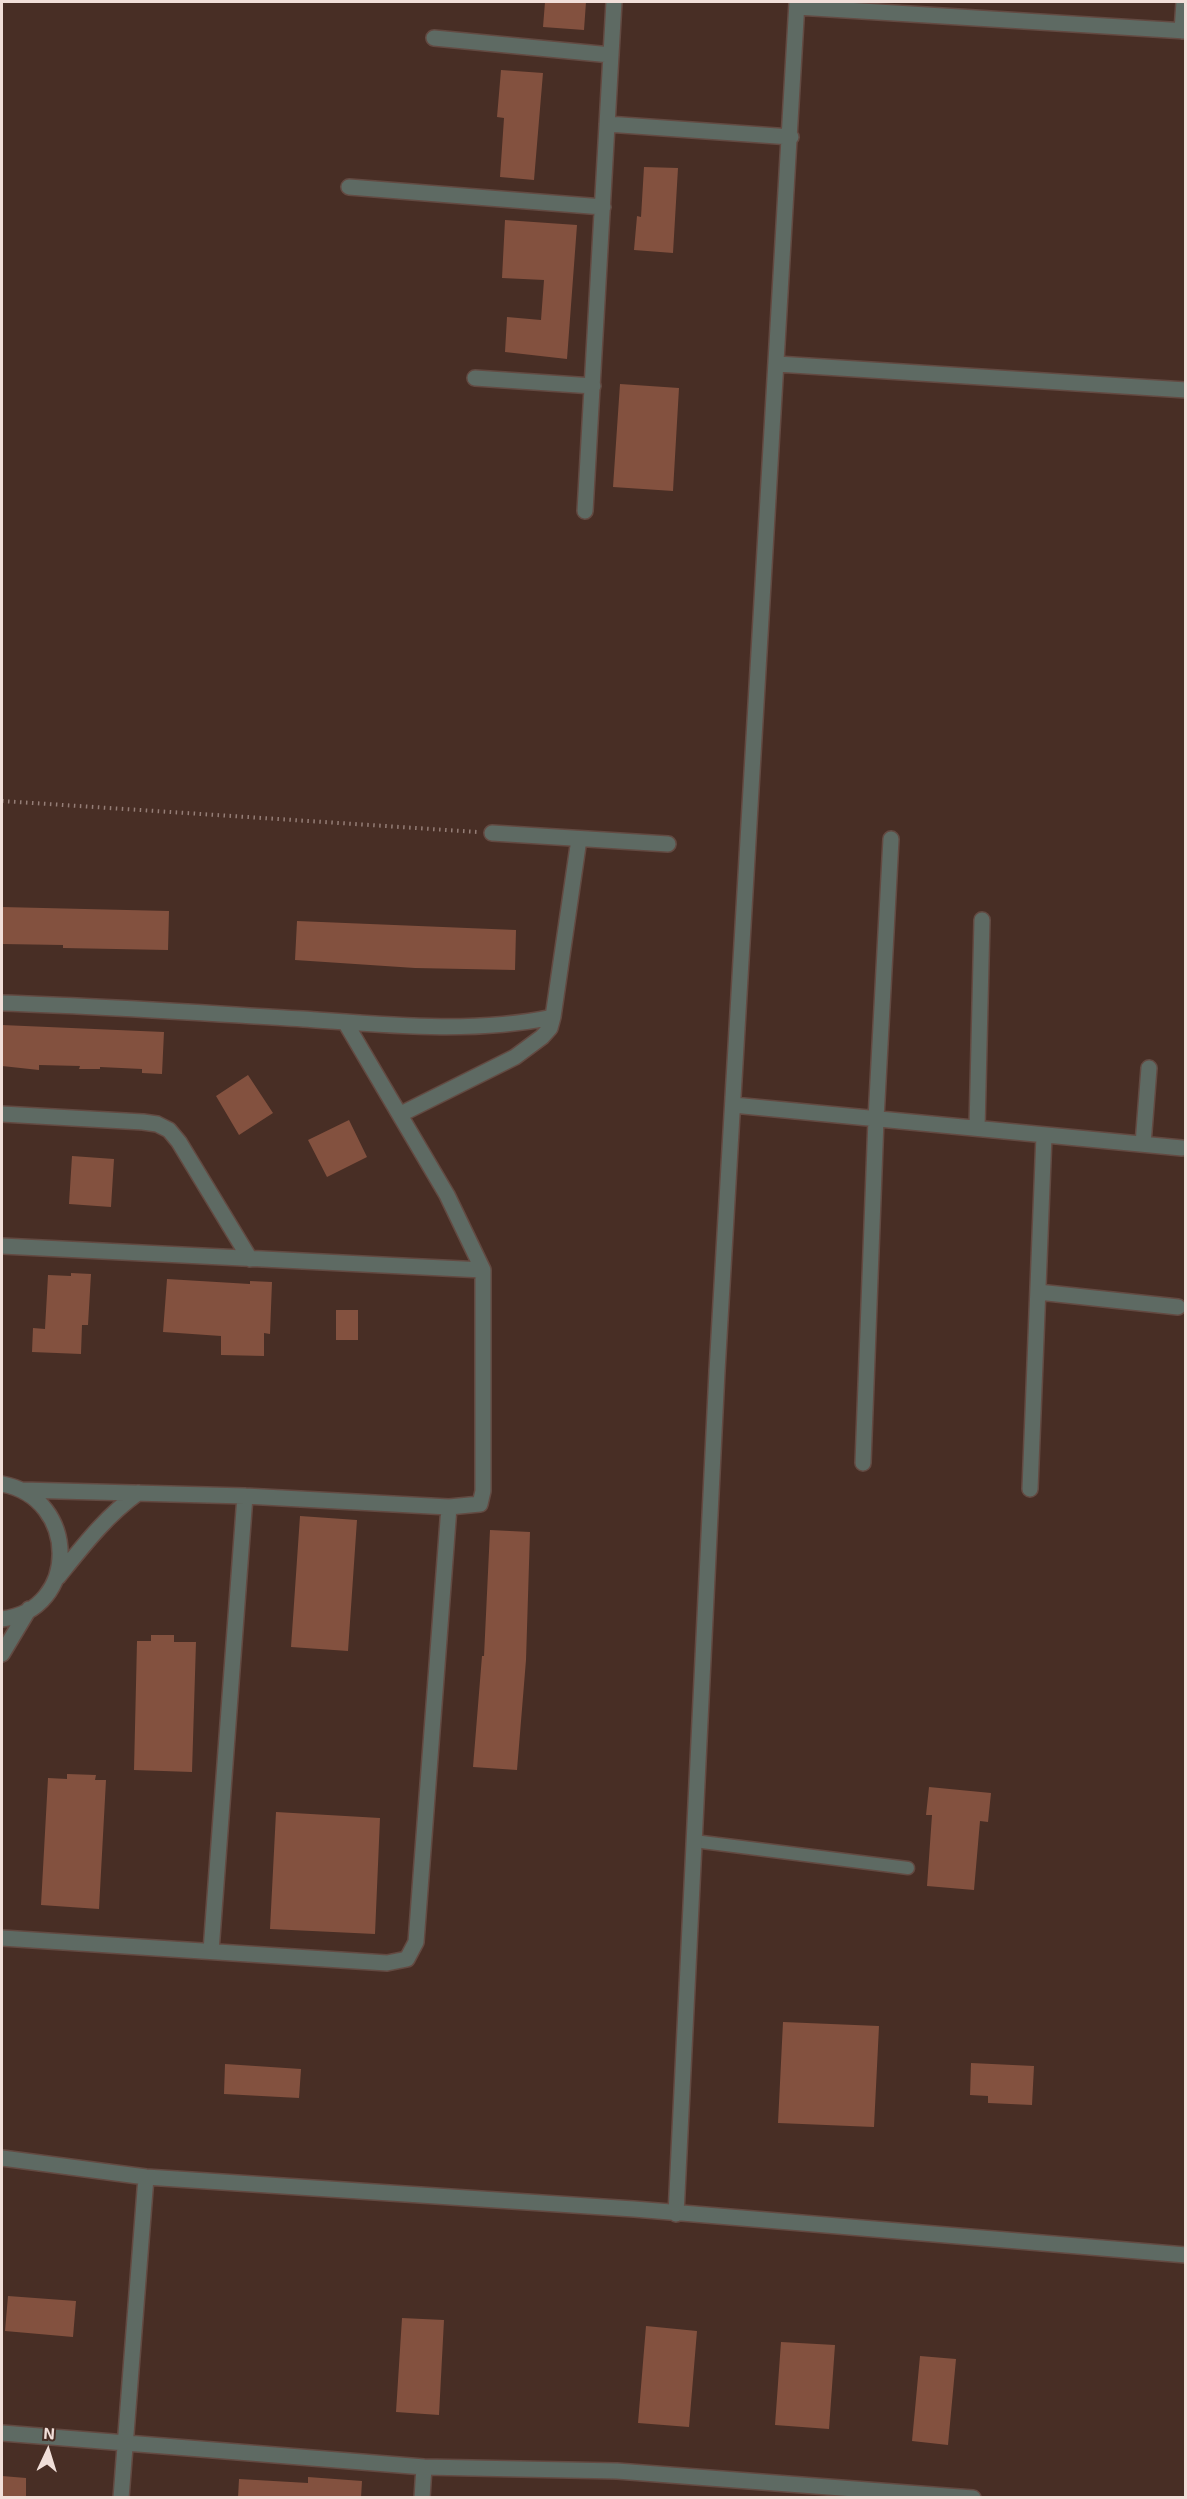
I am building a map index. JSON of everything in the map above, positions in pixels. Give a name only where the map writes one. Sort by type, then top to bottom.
[{"type":"street","points":[[585,511],[614,2]]},
{"type":"street","points":[[676,2214],[733,1105],[797,4],[1184,31],[1184,2]]},
{"type":"street","points":[[434,38],[611,55]]},
{"type":"street","points":[[607,124],[791,137]]},
{"type":"street","points":[[349,187],[603,207]]},
{"type":"street","points":[[777,364],[1185,390]]},
{"type":"street","points":[[475,378],[592,386]]},
{"type":"street","points":[[492,833],[668,844]]},
{"type":"street","points":[[401,1114],[531,1047],[549,1028],[553,1017],[579,839]]},
{"type":"street","points":[[863,1463],[876,1119],[891,839]]},
{"type":"street","points":[[977,1128],[982,920]]},
{"type":"street","points":[[2,1002],[345,1022],[481,1027],[520,1024],[553,1017]]},
{"type":"street","points":[[2,1484],[22,1490],[245,1496],[449,1507],[480,1504],[483,1498],[483,1270],[447,1195],[345,1022]]},
{"type":"street","points":[[1143,1144],[1149,1068]]},
{"type":"street","points":[[733,1105],[1182,1148]]},
{"type":"street","points":[[2,1114],[143,1122],[157,1124],[169,1130],[189,1156],[250,1259]]},
{"type":"street","points":[[1030,1489],[1044,1135]]},
{"type":"street","points":[[2,1246],[483,1270]]},
{"type":"street","points":[[1038,1292],[1178,1307]]},
{"type":"street","points":[[22,1490],[43,1507],[57,1530],[61,1547],[59,1566],[53,1583]]},
{"type":"street","points":[[2,1619],[29,1610],[43,1598],[101,1524],[138,1492]]},
{"type":"street","points":[[211,1951],[245,1496]]},
{"type":"street","points":[[2,1938],[387,1963],[407,1959],[416,1942],[449,1507]]},
{"type":"street","points":[[2,1654],[29,1610]]},
{"type":"street","points":[[2,2158],[146,2177],[622,2208],[1185,2255]]},
{"type":"street","points":[[121,2498],[146,2177]]},
{"type":"street","points":[[2,2433],[424,2466],[617,2471],[973,2498]]},
{"type":"street","points":[[422,2498],[424,2466]]},
{"type":"lane","points":[[694,1841],[908,1868]]},
{"type":"path","points":[[2,801],[492,833]]},
{"type":"building","points":[[545,2],[586,2],[584,30],[543,27]]},
{"type":"building","points":[[501,70],[543,73],[534,180],[500,177],[504,118],[497,117]]},
{"type":"building","points":[[644,167],[678,168],[673,253],[634,250],[637,216],[641,217]]},
{"type":"building","points":[[505,220],[577,225],[567,359],[505,352],[507,317],[541,320],[544,280],[502,278]]},
{"type":"building","points":[[620,384],[679,388],[673,491],[613,487]]},
{"type":"building","points":[[2,907],[169,911],[168,950],[2,944]]},
{"type":"building","points":[[297,921],[516,930],[515,970],[415,968],[295,960]]},
{"type":"building","points":[[2,1025],[164,1032],[162,1074],[142,1073],[142,1069],[100,1067],[100,1069],[79,1069],[80,1066],[39,1065],[39,1070],[2,1066]]},
{"type":"building","points":[[248,1075],[273,1113],[239,1135],[216,1096]]},
{"type":"building","points":[[349,1120],[367,1157],[327,1177],[308,1140]]},
{"type":"building","points":[[72,1156],[114,1159],[111,1207],[69,1204]]},
{"type":"building","points":[[71,1273],[91,1274],[88,1325],[82,1325],[81,1354],[32,1352],[33,1328],[45,1329],[48,1275],[71,1276]]},
{"type":"building","points":[[167,1279],[250,1284],[250,1281],[272,1282],[270,1334],[264,1333],[264,1356],[221,1355],[221,1336],[163,1332]]},
{"type":"building","points":[[336,1310],[358,1310],[358,1340],[336,1340]]},
{"type":"building","points":[[300,1516],[357,1520],[348,1651],[291,1647]]},
{"type":"building","points":[[490,1530],[530,1532],[526,1660],[517,1770],[473,1767],[482,1656],[484,1656]]},
{"type":"building","points":[[151,1635],[174,1635],[174,1642],[196,1642],[192,1772],[134,1770],[137,1641],[151,1641]]},
{"type":"building","points":[[67,1774],[96,1775],[95,1780],[106,1780],[99,1909],[41,1905],[48,1778],[67,1779]]},
{"type":"building","points":[[929,1787],[991,1793],[988,1822],[980,1821],[974,1890],[927,1886],[932,1815],[926,1815]]},
{"type":"building","points":[[276,1812],[380,1818],[375,1934],[270,1929]]},
{"type":"building","points":[[783,2022],[879,2026],[874,2127],[778,2123]]},
{"type":"building","points":[[971,2063],[1034,2066],[1032,2105],[988,2103],[988,2096],[970,2095]]},
{"type":"building","points":[[225,2064],[301,2069],[299,2098],[224,2094]]},
{"type":"building","points":[[8,2296],[76,2301],[73,2337],[5,2331]]},
{"type":"building","points":[[402,2318],[444,2320],[439,2415],[396,2412]]},
{"type":"building","points":[[646,2326],[697,2331],[689,2427],[638,2423]]},
{"type":"building","points":[[781,2342],[835,2345],[829,2429],[775,2425]]},
{"type":"building","points":[[920,2356],[956,2359],[948,2445],[912,2441]]},
{"type":"building","points":[[2,2476],[26,2478],[26,2498],[2,2498]]},
{"type":"building","points":[[308,2477],[362,2481],[361,2498],[238,2498],[239,2479],[308,2483]]}]
